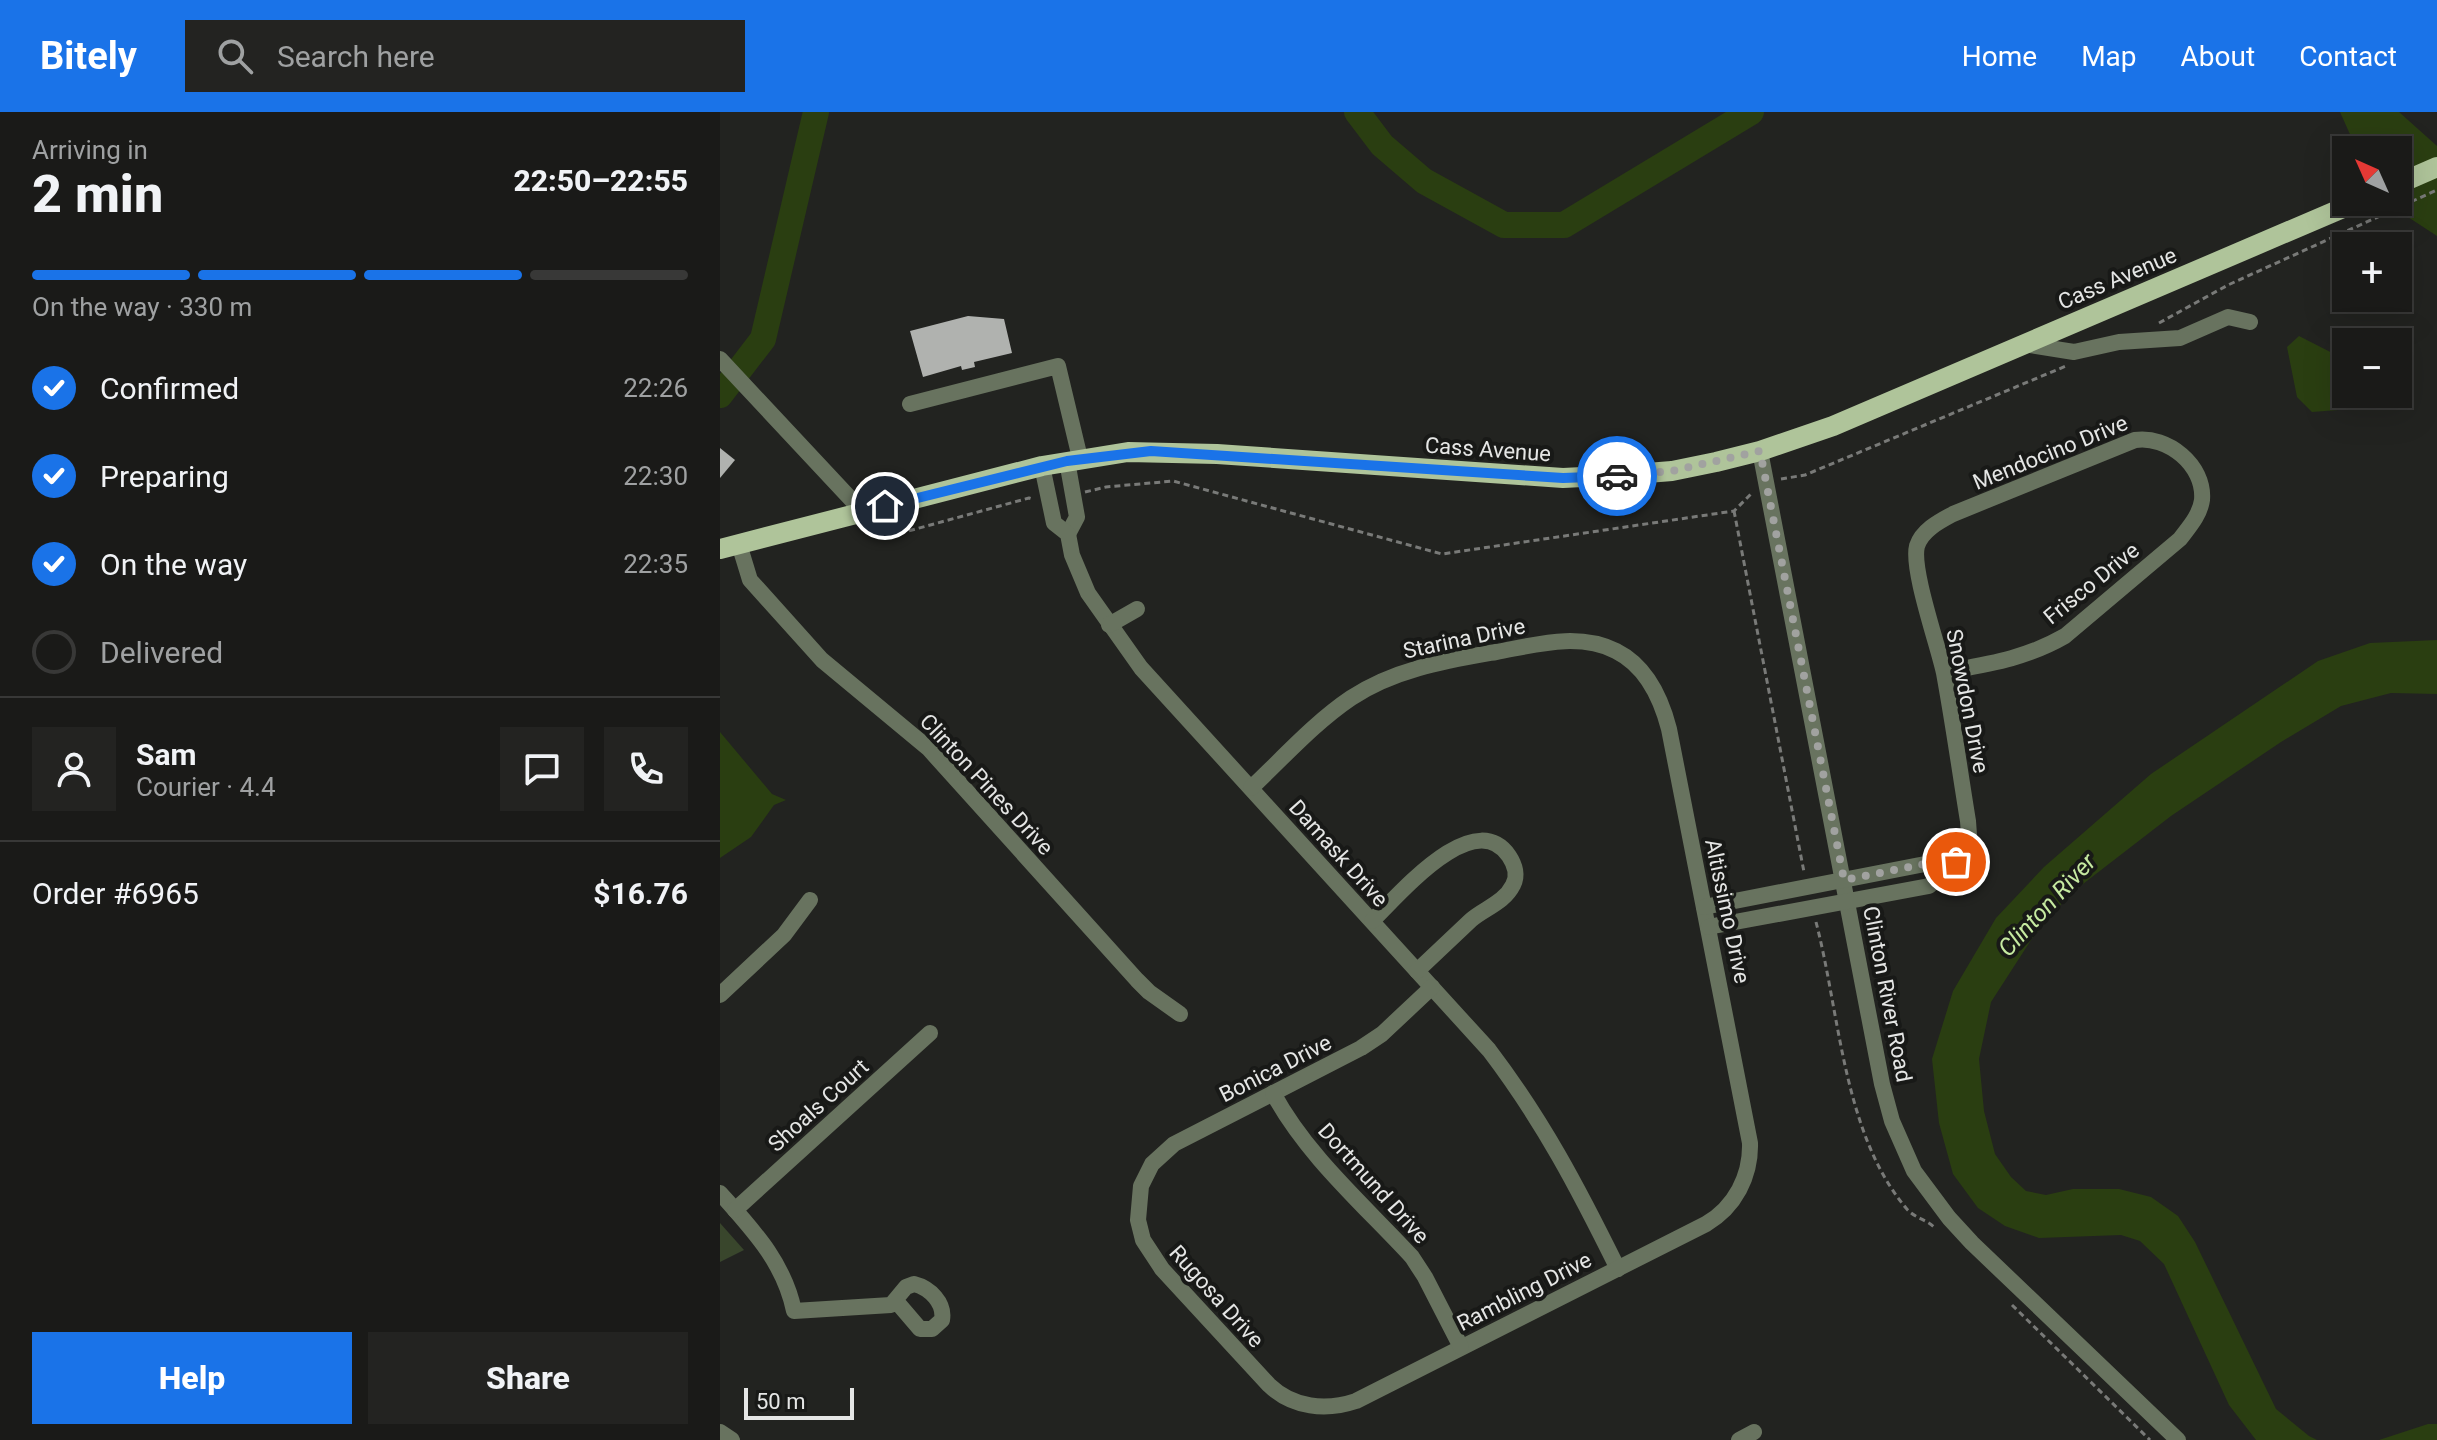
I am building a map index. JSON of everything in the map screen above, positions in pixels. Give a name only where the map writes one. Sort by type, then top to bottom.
[{"type":"main road","points":[[2412,178],[2437,167]]},
{"type":"main road","name":"Cass Avenue","points":[[730,546],[1042,466],[1128,452],[1181,452],[1563,478],[1672,471],[1760,451],[1833,426],[2332,213]]},
{"type":"street","points":[[2024,344],[2082,351],[2119,342],[2180,338],[2228,317],[2250,322]]},
{"type":"street","points":[[720,359],[862,511]]},
{"type":"street","points":[[910,404],[1058,366],[1074,460],[1073,494],[1077,517],[1068,534]]},
{"type":"street","name":"Mendocino Drive","points":[[1924,534],[1953,514],[2135,440],[2149,438],[2166,444],[2191,465]]},
{"type":"street","name":"Clinton River Road","points":[[1760,451],[1882,1084],[1897,1133],[1914,1171],[1949,1218],[2178,1440]]},
{"type":"street","name":"Frisco Drive","points":[[1944,672],[2012,660],[2044,648],[2076,626],[2180,539],[2194,521],[2202,503],[2202,483],[2191,465]]},
{"type":"street","name":"Damask Drive","points":[[1042,466],[1054,523],[1068,534],[1078,572],[1109,625],[1141,668],[1489,1050],[1539,1118],[1618,1269]]},
{"type":"street","name":"Snowdon Drive","points":[[1708,927],[1929,886],[1963,854],[1969,835],[1944,672],[1918,569],[1916,551],[1924,534]]},
{"type":"street","name":"Clinton Pines Drive","points":[[730,546],[750,580],[822,660],[918,739],[1137,980],[1180,1014]]},
{"type":"street","points":[[1109,625],[1137,609]]},
{"type":"street","name":"Starina Drive","points":[[1251,788],[1338,708],[1364,691],[1411,670],[1569,640],[1601,645],[1627,658]]},
{"type":"street","name":"Altissimo Drive","points":[[1627,658],[1649,681],[1666,716],[1750,1143],[1749,1167],[1742,1185]]},
{"type":"street","points":[[1372,921],[1441,858],[1458,847],[1487,839],[1505,850],[1516,876],[1507,895],[1474,918],[1417,971]]},
{"type":"street","points":[[1704,907],[1925,864],[1946,869]]},
{"type":"street","points":[[720,995],[784,935],[810,900]]},
{"type":"street","name":"Bonica Drive","points":[[1141,1186],[1152,1164],[1174,1144],[1372,1042],[1432,987]]},
{"type":"street","name":"Shoals Court","points":[[735,1210],[930,1033]]},
{"type":"street","name":"Dortmund Drive","points":[[1273,1093],[1287,1119],[1305,1142],[1412,1257],[1461,1347]]},
{"type":"street","name":"Rambling Drive","points":[[1309,1405],[1328,1407],[1356,1401],[1618,1269],[1714,1220],[1731,1203],[1742,1185]]},
{"type":"street","name":"Rugosa Drive","points":[[1141,1186],[1139,1227],[1153,1258],[1275,1391],[1309,1405]]},
{"type":"street","points":[[720,1193],[763,1241],[777,1263],[794,1311],[891,1305],[896,1301]]},
{"type":"street","points":[[720,1432],[732,1440]]},
{"type":"path","points":[[2146,329],[2228,285],[2437,190]]},
{"type":"path","points":[[1784,478],[1805,475],[2065,366]]},
{"type":"path","points":[[1073,494],[1106,487],[1173,481],[1442,554],[1734,511],[1747,495]]},
{"type":"path","points":[[885,506],[901,533],[1029,498],[1038,503],[1049,500]]},
{"type":"path","points":[[1734,511],[1807,887]]},
{"type":"path","points":[[1812,907],[1856,1110],[1885,1181],[1914,1217],[1930,1222],[1940,1233]]},
{"type":"path","points":[[2003,1296],[2150,1440]]},
{"type":"shaded area","points":[[720,1223],[744,1250],[720,1262]]},
{"type":"water","points":[[2340,112],[2399,112],[2437,146],[2437,236],[2406,216],[2412,216],[2412,136],[2351,136]]},
{"type":"water","points":[[2299,336],[2332,353],[2332,408],[2353,408],[2312,412],[2297,397],[2287,347]]},
{"type":"water","name":"Clinton River","points":[[2437,640],[2437,694],[2391,693],[2341,706],[2171,816],[2070,894],[2033,937],[1991,1002],[1979,1059],[1984,1111],[1995,1154],[2011,1177],[2026,1191],[2046,1195],[2073,1189],[2119,1189],[2151,1197],[2178,1216],[2195,1242],[2276,1409],[2317,1440],[2256,1440],[2229,1405],[2164,1264],[2140,1241],[2121,1235],[2039,1238],[2005,1226],[1978,1208],[1953,1174],[1939,1123],[1932,1059],[1953,991],[1996,918],[2044,867],[2151,774],[2318,661],[2370,643]]},
{"type":"water","points":[[720,732],[772,794],[786,800],[774,805],[751,837],[720,858]]},
{"type":"water","points":[[2437,1424],[2437,1440],[2379,1440]]},
{"type":"building","points":[[968,316],[1004,319],[1012,353],[974,362],[975,367],[962,370],[961,366],[923,377],[910,331]]},
{"type":"building","points":[[720,448],[735,460],[720,478]]},
{"type":"waterway","points":[[720,395],[763,339],[816,112]]},
{"type":"waterway","points":[[1357,112],[1382,145],[1424,181],[1504,225],[1564,225],[1751,112]]},
{"type":"way so far","points":[[1617,476],[1672,471],[1760,451],[1844,880],[1925,864],[1946,869],[1956,862]]},
{"type":"route","points":[[885,506],[1042,466],[1151,451],[1563,478],[1617,476]]}]
